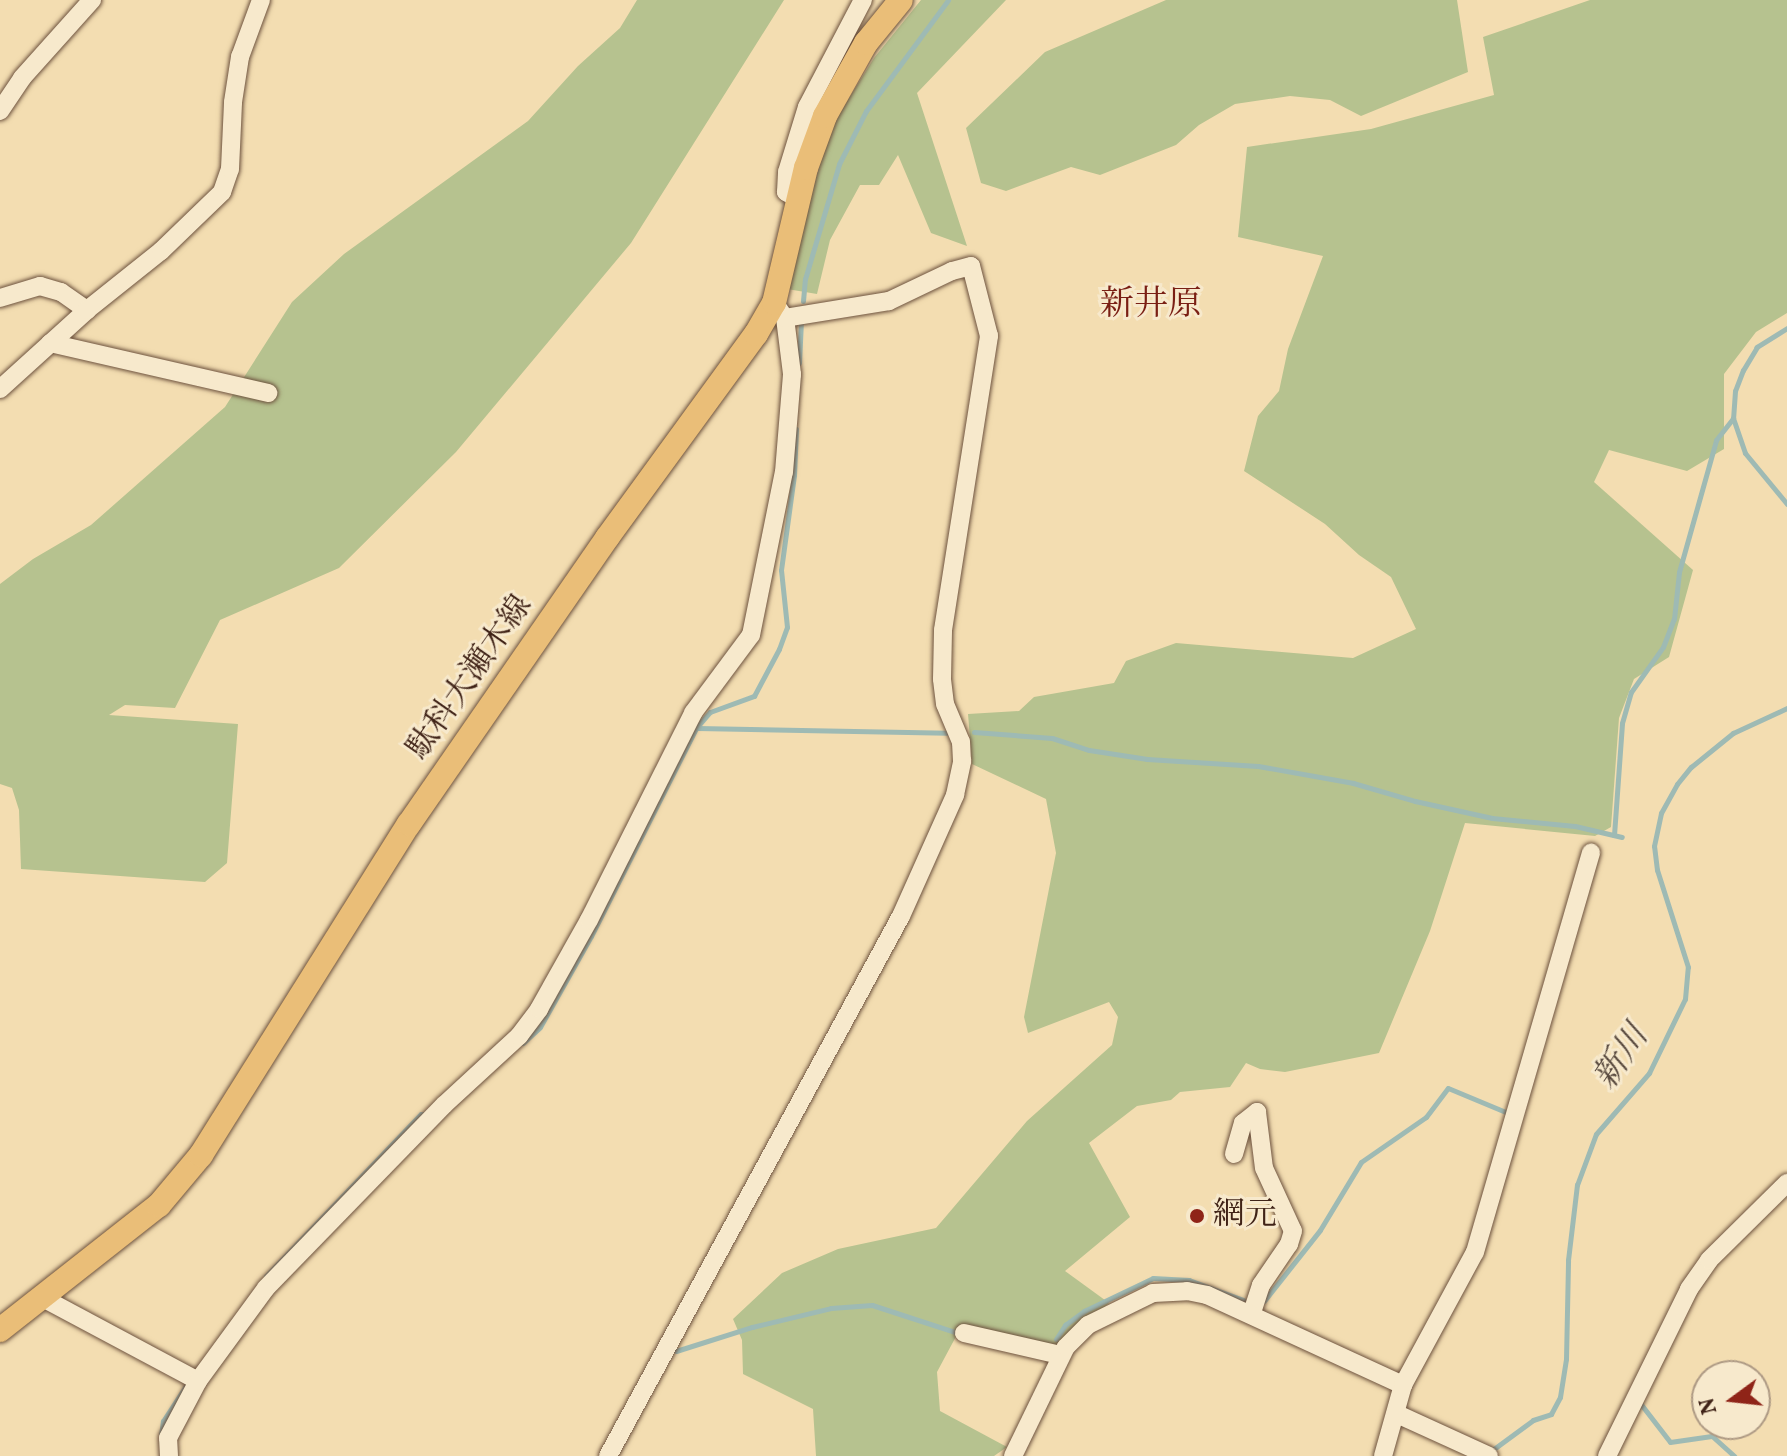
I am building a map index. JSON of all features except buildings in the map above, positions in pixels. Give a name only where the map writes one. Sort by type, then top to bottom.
[{"type":"main road","name":"駄科大瀬木線","points":[[0,1330],[159,1205],[201,1155],[409,824],[607,538],[756,334],[780,310],[798,199],[825,116],[866,43],[901,0]]},
{"type":"street","points":[[0,111],[22,78],[92,0]]},
{"type":"street","points":[[0,389],[87,310],[161,251],[222,192],[230,169],[233,102],[240,57],[261,0]]},
{"type":"street","points":[[798,199],[786,192],[787,172],[807,107],[863,0]]},
{"type":"street","points":[[169,1456],[168,1438],[198,1381],[266,1288],[444,1105],[519,1036],[539,1009],[589,920],[693,713],[751,635],[784,472],[792,374],[780,310],[889,301],[952,271],[971,266],[989,336],[943,630],[945,704],[961,742],[962,761],[955,795],[901,916],[608,1456]]},
{"type":"street","points":[[0,298],[40,286],[61,292],[87,310]]},
{"type":"street","points":[[50,343],[268,393]]},
{"type":"street","points":[[1383,1456],[1403,1385],[1475,1252],[1591,853]]},
{"type":"street","points":[[1234,1154],[1243,1123],[1257,1112],[1264,1168],[1293,1231],[1289,1244],[1261,1285],[1252,1313]]},
{"type":"street","points":[[1607,1456],[1689,1289],[1709,1260],[1787,1183]]},
{"type":"street","points":[[1013,1456],[1060,1355],[1088,1325],[1153,1293],[1187,1291],[1252,1313],[1403,1385]]},
{"type":"street","points":[[41,1297],[198,1381]]},
{"type":"street","points":[[964,1333],[1060,1355]]},
{"type":"street","points":[[1397,1414],[1489,1456]]},
{"type":"green space","points":[[637,0],[784,0],[631,243],[456,452],[339,568],[220,620],[175,708],[125,705],[109,715],[238,724],[227,863],[205,882],[21,869],[19,810],[12,788],[0,784],[0,584],[33,559],[91,525],[225,407],[292,302],[344,254],[528,121],[578,66],[620,28]]},
{"type":"green space","points":[[921,0],[1006,0],[917,93],[967,246],[931,233],[898,155],[879,185],[860,185],[830,240],[817,294],[787,289],[831,127],[874,58]]},
{"type":"green space","points":[[1166,0],[1457,0],[1468,72],[1361,116],[1330,100],[1290,96],[1235,104],[1199,125],[1176,145],[1100,175],[1071,167],[1006,191],[981,183],[966,128],[1045,52]]},
{"type":"green space","points":[[1590,0],[1787,0],[1787,313],[1756,332],[1724,374],[1724,449],[1687,471],[1609,450],[1594,482],[1693,570],[1669,657],[1634,679],[1619,718],[1611,827],[1595,836],[1465,823],[1430,931],[1379,1053],[1285,1072],[1260,1069],[1246,1063],[1230,1087],[1180,1092],[1171,1100],[1137,1106],[1089,1143],[1130,1217],[1065,1271],[1109,1303],[1057,1350],[960,1329],[937,1372],[940,1411],[1007,1447],[994,1456],[816,1456],[813,1409],[743,1374],[742,1340],[733,1319],[782,1273],[838,1249],[936,1228],[1027,1121],[1112,1045],[1118,1017],[1109,1002],[1028,1033],[1024,1017],[1056,853],[1046,799],[972,764],[968,714],[1019,711],[1034,697],[1114,683],[1126,661],[1176,643],[1353,658],[1416,629],[1391,577],[1359,555],[1325,524],[1244,471],[1258,416],[1279,391],[1288,349],[1323,256],[1238,237],[1247,147],[1371,129],[1494,95],[1483,37]]},
{"type":"waterway","points":[[803,301],[805,279],[839,164],[866,111],[948,0]]},
{"type":"waterway","points":[[799,363],[801,321]]},
{"type":"waterway","name":"新川","points":[[1787,328],[1757,347],[1743,370],[1735,391],[1733,418],[1745,453],[1787,504]]},
{"type":"waterway","points":[[1614,835],[1622,723],[1631,692],[1663,647],[1674,619],[1679,572],[1716,440],[1733,418]]},
{"type":"waterway","points":[[523,1043],[540,1027],[591,936],[696,728],[710,712],[754,696],[779,649],[787,627],[781,570],[794,475],[796,429]]},
{"type":"waterway","name":"新川","points":[[1491,1451],[1533,1420],[1551,1414],[1560,1397],[1566,1359],[1568,1260],[1577,1185],[1596,1134],[1649,1073],[1685,999],[1688,967],[1657,870],[1654,846],[1661,813],[1677,784],[1691,767],[1733,733],[1787,708]]},
{"type":"waterway","points":[[697,728],[947,733]]},
{"type":"waterway","points":[[974,732],[1052,738],[1089,750],[1147,759],[1258,766],[1353,783],[1492,818],[1575,826],[1622,837]]},
{"type":"waterway","points":[[1264,1301],[1320,1230],[1361,1162],[1426,1117],[1448,1088],[1508,1113]]},
{"type":"waterway","points":[[266,1276],[421,1114],[427,1115]]},
{"type":"waterway","points":[[1056,1339],[1065,1325],[1084,1311],[1153,1278],[1189,1280],[1243,1300]]},
{"type":"waterway","points":[[676,1351],[752,1327],[831,1308],[872,1305],[961,1334]]},
{"type":"waterway","points":[[161,1435],[163,1421],[189,1381]]},
{"type":"waterway","points":[[1640,1403],[1670,1442],[1712,1436],[1734,1456]]},
{"type":"place","name":"網元","points":[[1197,1216]]},
{"type":"district","name":"新井原","points":[[1151,306]]}]
